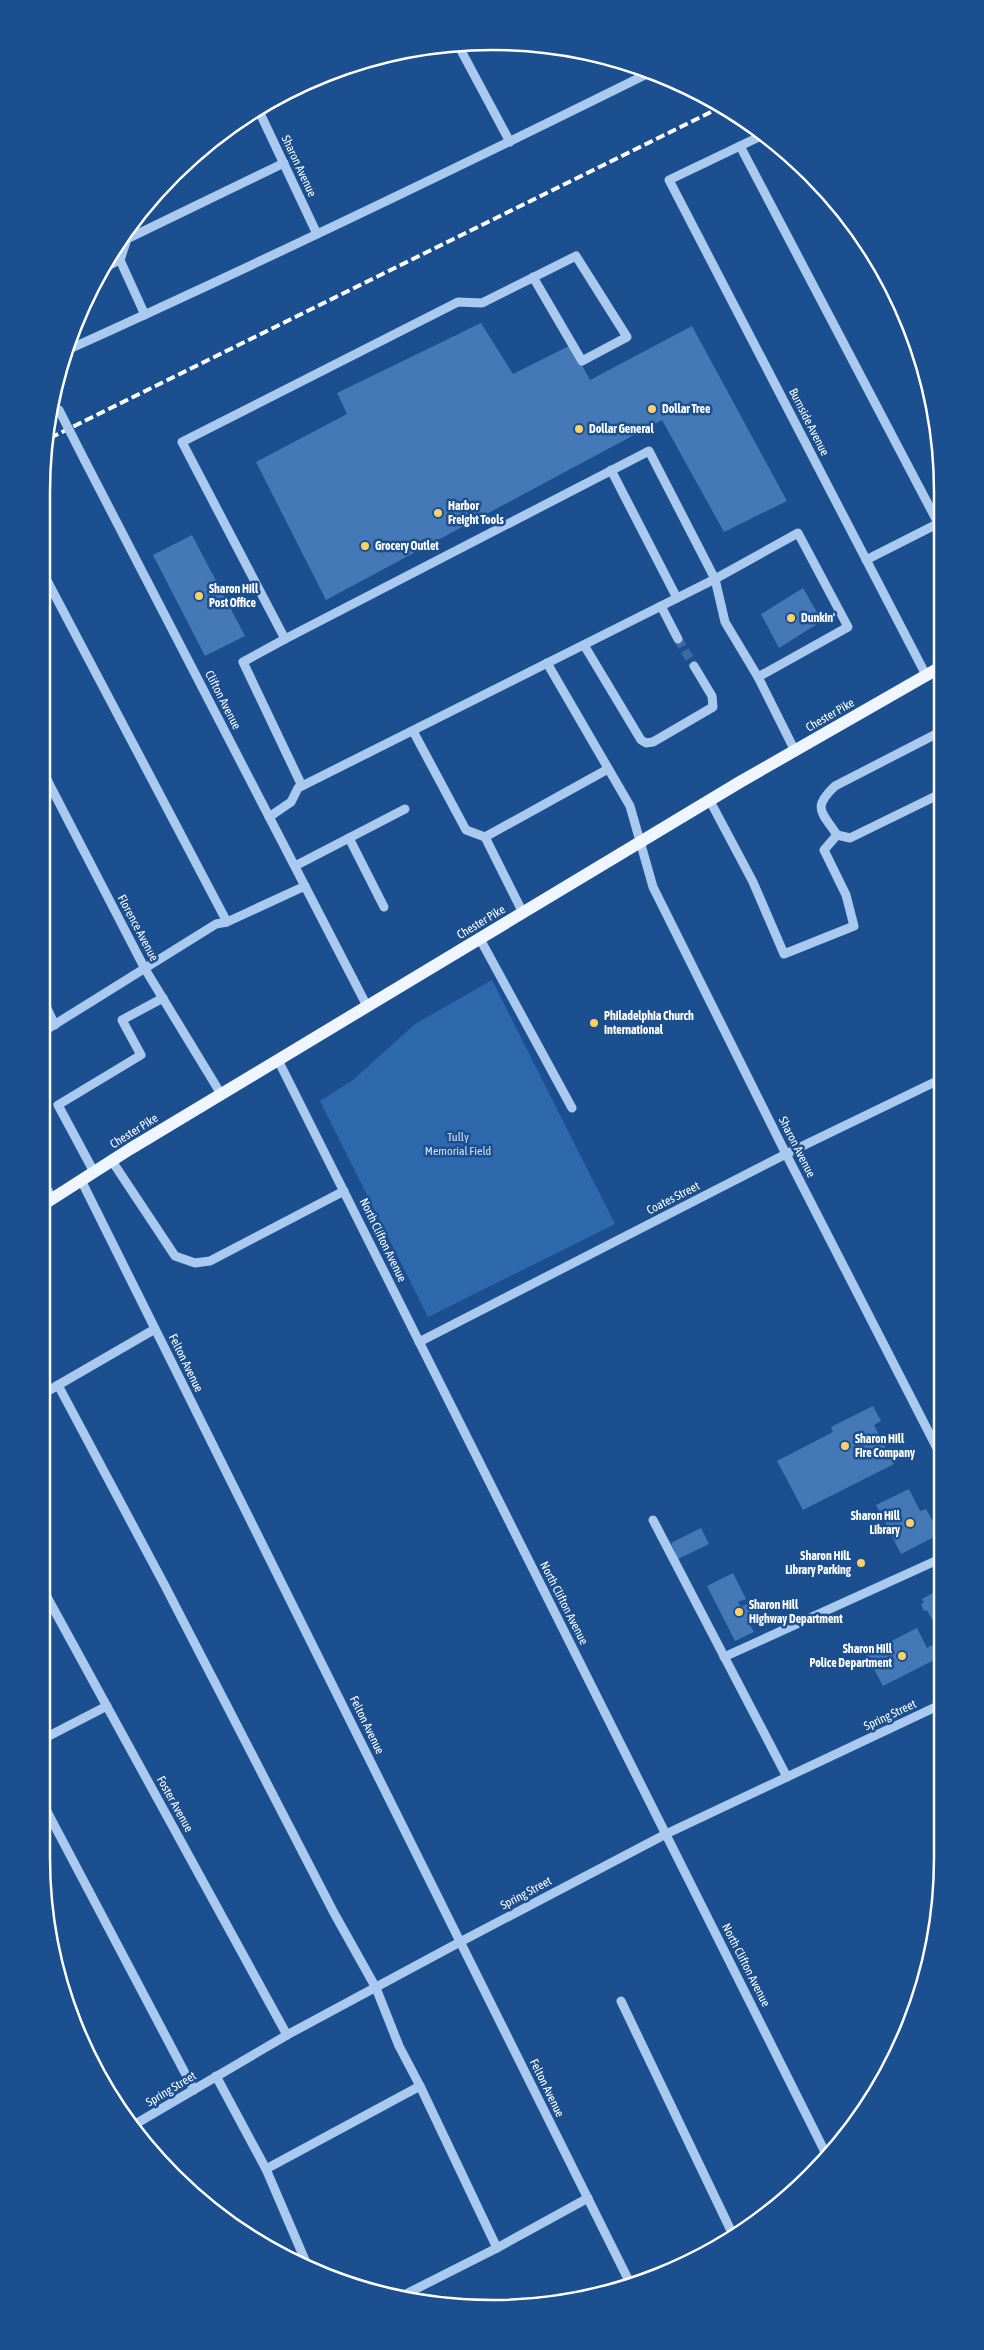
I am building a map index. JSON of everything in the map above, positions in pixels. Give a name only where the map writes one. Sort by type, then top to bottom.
[{"type":"main road","name":"Chester Pike","points":[[50,1200],[221,1094],[795,750],[934,671]]},
{"type":"street","points":[[461,51],[510,142]]},
{"type":"street","points":[[74,346],[145,315],[510,142],[642,76]]},
{"type":"street","name":"Sharon Avenue","points":[[261,115],[316,234]]},
{"type":"street","points":[[757,138],[740,146],[934,515]]},
{"type":"street","name":"Burnside Avenue","points":[[740,146],[669,180],[926,676]]},
{"type":"street","points":[[129,239],[284,163]]},
{"type":"street","points":[[126,244],[120,260],[145,315]]},
{"type":"street","points":[[284,639],[182,442],[458,302],[482,302],[576,256],[627,337],[582,361],[534,277]]},
{"type":"street","points":[[114,263],[120,260]]},
{"type":"street","name":"Clifton Avenue","points":[[58,408],[367,1006]]},
{"type":"street","points":[[302,786],[243,662],[284,639],[649,451],[715,579],[725,622],[758,677],[795,750]]},
{"type":"street","points":[[611,470],[677,598]]},
{"type":"street","points":[[866,560],[934,525]]},
{"type":"street","points":[[269,817],[291,802],[298,788],[715,579],[798,533],[848,627],[758,677]]},
{"type":"street","points":[[50,586],[227,922]]},
{"type":"street","points":[[661,606],[678,639]]},
{"type":"street","points":[[584,645],[641,740],[646,743],[653,742],[713,706],[712,696],[694,666]]},
{"type":"street","name":"Sharon Avenue","points":[[547,664],[630,806],[653,887],[786,1154],[934,1442]]},
{"type":"street","points":[[413,730],[466,830],[485,837],[524,913]]},
{"type":"street","points":[[934,735],[835,786],[822,798],[821,810],[837,835],[850,838],[934,797]]},
{"type":"street","points":[[485,837],[608,769]]},
{"type":"street","name":"Florence Avenue","points":[[50,785],[145,969],[221,1094]]},
{"type":"street","points":[[710,801],[753,882],[784,954],[854,926],[846,895],[824,850],[837,835]]},
{"type":"street","points":[[295,866],[405,809]]},
{"type":"street","points":[[349,838],[384,907]]},
{"type":"street","points":[[50,1028],[216,924],[227,922],[305,886]]},
{"type":"street","points":[[480,939],[572,1108]]},
{"type":"street","points":[[94,1172],[58,1105],[141,1055],[122,1020],[163,998]]},
{"type":"street","points":[[50,1015],[55,1025]]},
{"type":"street","name":"North Clifton Avenue","points":[[278,1060],[824,2149]]},
{"type":"street","name":"Coates Street","points":[[419,1342],[786,1154],[934,1082]]},
{"type":"street","points":[[112,1161],[174,1256],[195,1264],[210,1261],[344,1191]]},
{"type":"street","name":"Felton Avenue","points":[[81,1180],[627,2279]]},
{"type":"street","points":[[50,1193],[53,1198]]},
{"type":"street","points":[[50,1390],[156,1329]]},
{"type":"street","points":[[58,1385],[164,1584],[334,1913],[376,1988],[399,2046],[497,2248]]},
{"type":"street","points":[[653,1520],[787,1777]]},
{"type":"street","points":[[724,1657],[934,1562]]},
{"type":"street","name":"Foster Avenue","points":[[50,1602],[287,2035]]},
{"type":"street","points":[[50,1735],[107,1706]]},
{"type":"street","name":"Spring Street","points":[[138,2123],[287,2035],[666,1834],[934,1708]]},
{"type":"street","points":[[50,1817],[194,2090]]},
{"type":"street","points":[[621,2001],[731,2230]]},
{"type":"street","points":[[216,2076],[266,2168],[304,2257]]},
{"type":"street","points":[[266,2168],[420,2086]]},
{"type":"street","points":[[409,2292],[497,2248],[588,2198]]},
{"type":"green space","name":"Tully Memorial Field","points":[[492,980],[615,1224],[428,1317],[320,1101],[353,1080],[415,1024]]},
{"type":"building","points":[[481,323],[513,374],[571,345],[590,380],[692,326],[787,501],[724,532],[662,420],[326,600],[256,462],[347,414],[337,393]]},
{"type":"building","name":"Sharon Hill Post Office","points":[[192,535],[245,636],[205,656],[153,555]]},
{"type":"building","name":"Dunkin'","points":[[803,588],[822,621],[779,648],[761,614]]},
{"type":"building","name":"Sharon Hill Fire Company","points":[[873,1406],[881,1421],[874,1425],[894,1464],[803,1510],[777,1461],[833,1432],[831,1427]]},
{"type":"building","name":"Sharon Hill Library","points":[[909,1489],[920,1511],[926,1509],[934,1523],[934,1537],[901,1554],[876,1505]]},
{"type":"building","points":[[701,1528],[709,1544],[678,1559],[671,1543]]},
{"type":"building","name":"Sharon Hill Highway Department","points":[[733,1573],[746,1599],[738,1602],[741,1607],[753,1601],[761,1616],[749,1623],[754,1632],[735,1641],[707,1586]]},
{"type":"building","points":[[934,1592],[934,1623],[927,1610],[924,1611],[921,1604],[924,1603],[922,1599]]},
{"type":"building","name":"Sharon Hill Police Department","points":[[917,1628],[927,1648],[932,1645],[934,1660],[883,1686],[866,1654]]},
{"type":"tunnel","points":[[678,639],[694,666]]},
{"type":"railway","points":[[54,436],[715,110]]},
{"type":"place","name":"Dollar Tree","points":[[652,409]]},
{"type":"place","name":"Dollar General","points":[[579,429]]},
{"type":"place","name":"Harbor Freight Tools","points":[[438,513]]},
{"type":"place","name":"Grocery Outlet","points":[[365,546]]},
{"type":"place","name":"Sharon Hill Post Office","points":[[199,596]]},
{"type":"place","name":"Dunkin'","points":[[791,618]]},
{"type":"place","name":"Philadelphia Church International","points":[[594,1023]]},
{"type":"place","name":"Sharon Hill Fire Company","points":[[845,1446]]},
{"type":"place","name":"Sharon Hill Library","points":[[910,1523]]},
{"type":"place","name":"Sharon HilL Library Parking","points":[[861,1563]]},
{"type":"place","name":"Sharon Hill Highway Department","points":[[739,1612]]},
{"type":"place","name":"Sharon Hill Police Department","points":[[902,1656]]}]
